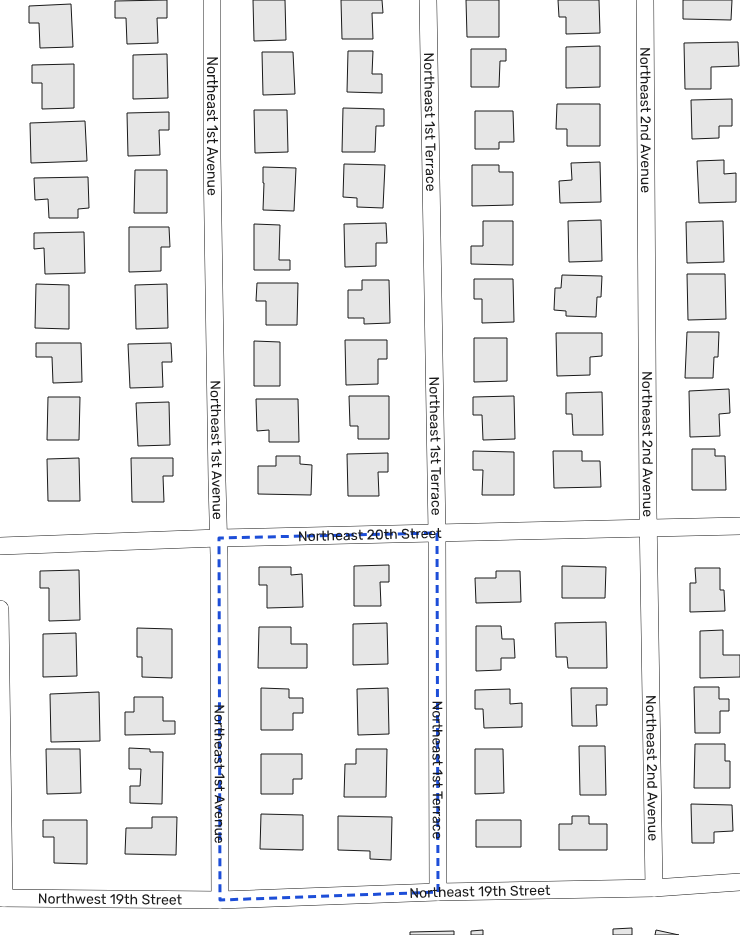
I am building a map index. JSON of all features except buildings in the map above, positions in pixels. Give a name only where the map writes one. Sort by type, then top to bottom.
[{"type":"street","name":"Northeast 1st Avenue","points":[[212,0],[212,158],[219,538],[220,900]]},
{"type":"street","name":"Northeast 1st Terrace","points":[[428,0],[437,533],[438,892]]},
{"type":"street","name":"Northeast 2nd Avenue","points":[[645,0],[649,528],[654,888]]},
{"type":"street","name":"Northeast 20th Street","points":[[0,546],[219,538],[740,526]]},
{"type":"street","points":[[0,609],[2,898]]},
{"type":"street","name":"Northeast 19th Street","points":[[220,900],[438,892],[654,888],[740,882]]},
{"type":"street","name":"Northwest 19th Street","points":[[2,898],[220,900]]},
{"type":"highlighted area","points":[[437,533],[438,892],[220,900],[219,538]]}]
